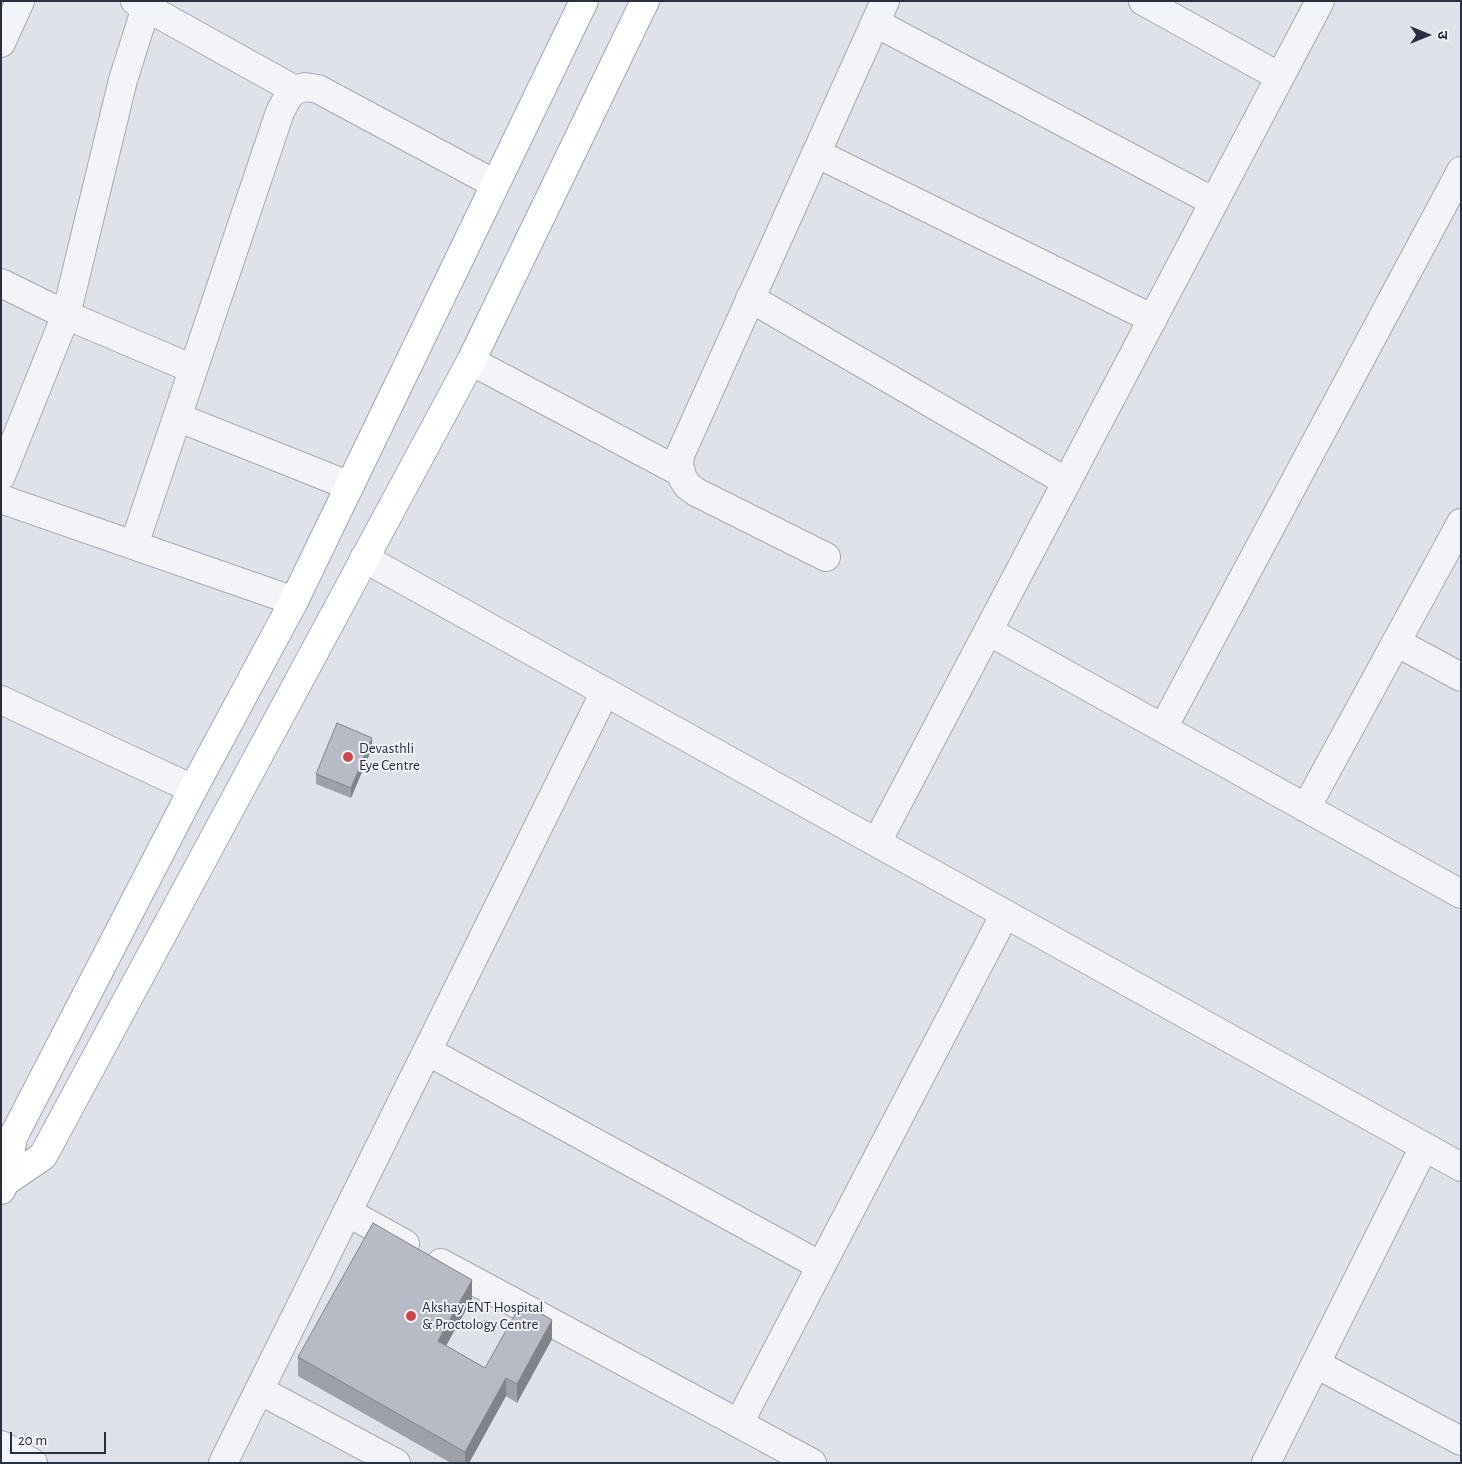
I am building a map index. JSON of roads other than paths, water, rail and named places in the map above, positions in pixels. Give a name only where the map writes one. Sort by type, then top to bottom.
[{"type":"main road","points":[[3,1186],[7,1135],[294,601],[584,1]]},
{"type":"main road","points":[[3,1186],[43,1156],[471,362],[645,1]]},
{"type":"street","points":[[1,43],[20,1]]},
{"type":"street","points":[[1143,1],[1280,78]]},
{"type":"street","points":[[877,842],[1320,1]]},
{"type":"street","points":[[1,476],[66,315],[143,4],[294,90]]},
{"type":"street","points":[[826,557],[696,492],[688,486],[678,466],[683,447],[880,12],[1214,202]]},
{"type":"street","points":[[134,545],[280,112],[294,90],[305,87],[318,89],[495,184]]},
{"type":"street","points":[[816,153],[1153,319]]},
{"type":"street","points":[[1163,728],[1461,171]]},
{"type":"street","points":[[1,283],[66,315],[193,369]]},
{"type":"street","points":[[750,298],[1067,482]]},
{"type":"street","points":[[471,362],[680,472]]},
{"type":"street","points":[[177,417],[350,486]]},
{"type":"street","points":[[1,499],[294,601]]},
{"type":"street","points":[[1306,808],[1461,523]]},
{"type":"street","points":[[364,558],[1461,1167]]},
{"type":"street","points":[[988,631],[1461,894]]},
{"type":"street","points":[[1396,642],[1461,677]]},
{"type":"street","points":[[223,1463],[605,692]]},
{"type":"street","points":[[1,700],[193,789]]},
{"type":"street","points":[[739,1423],[1005,914]]},
{"type":"street","points":[[427,1051],[821,1266]]},
{"type":"street","points":[[7,1135],[43,1156]]},
{"type":"street","points":[[1266,1463],[1424,1147]]},
{"type":"street","points":[[347,1212],[812,1463]]},
{"type":"street","points":[[1316,1364],[1461,1441]]},
{"type":"street","points":[[259,1390],[396,1463]]},
{"type":"street","points":[[1,1445],[33,1463]]},
{"type":"place","name":"Devasthli Eye Centre","points":[[348,757]]},
{"type":"place","name":"Akshay ENT Hospital & Proctology Centre","points":[[411,1316]]}]
